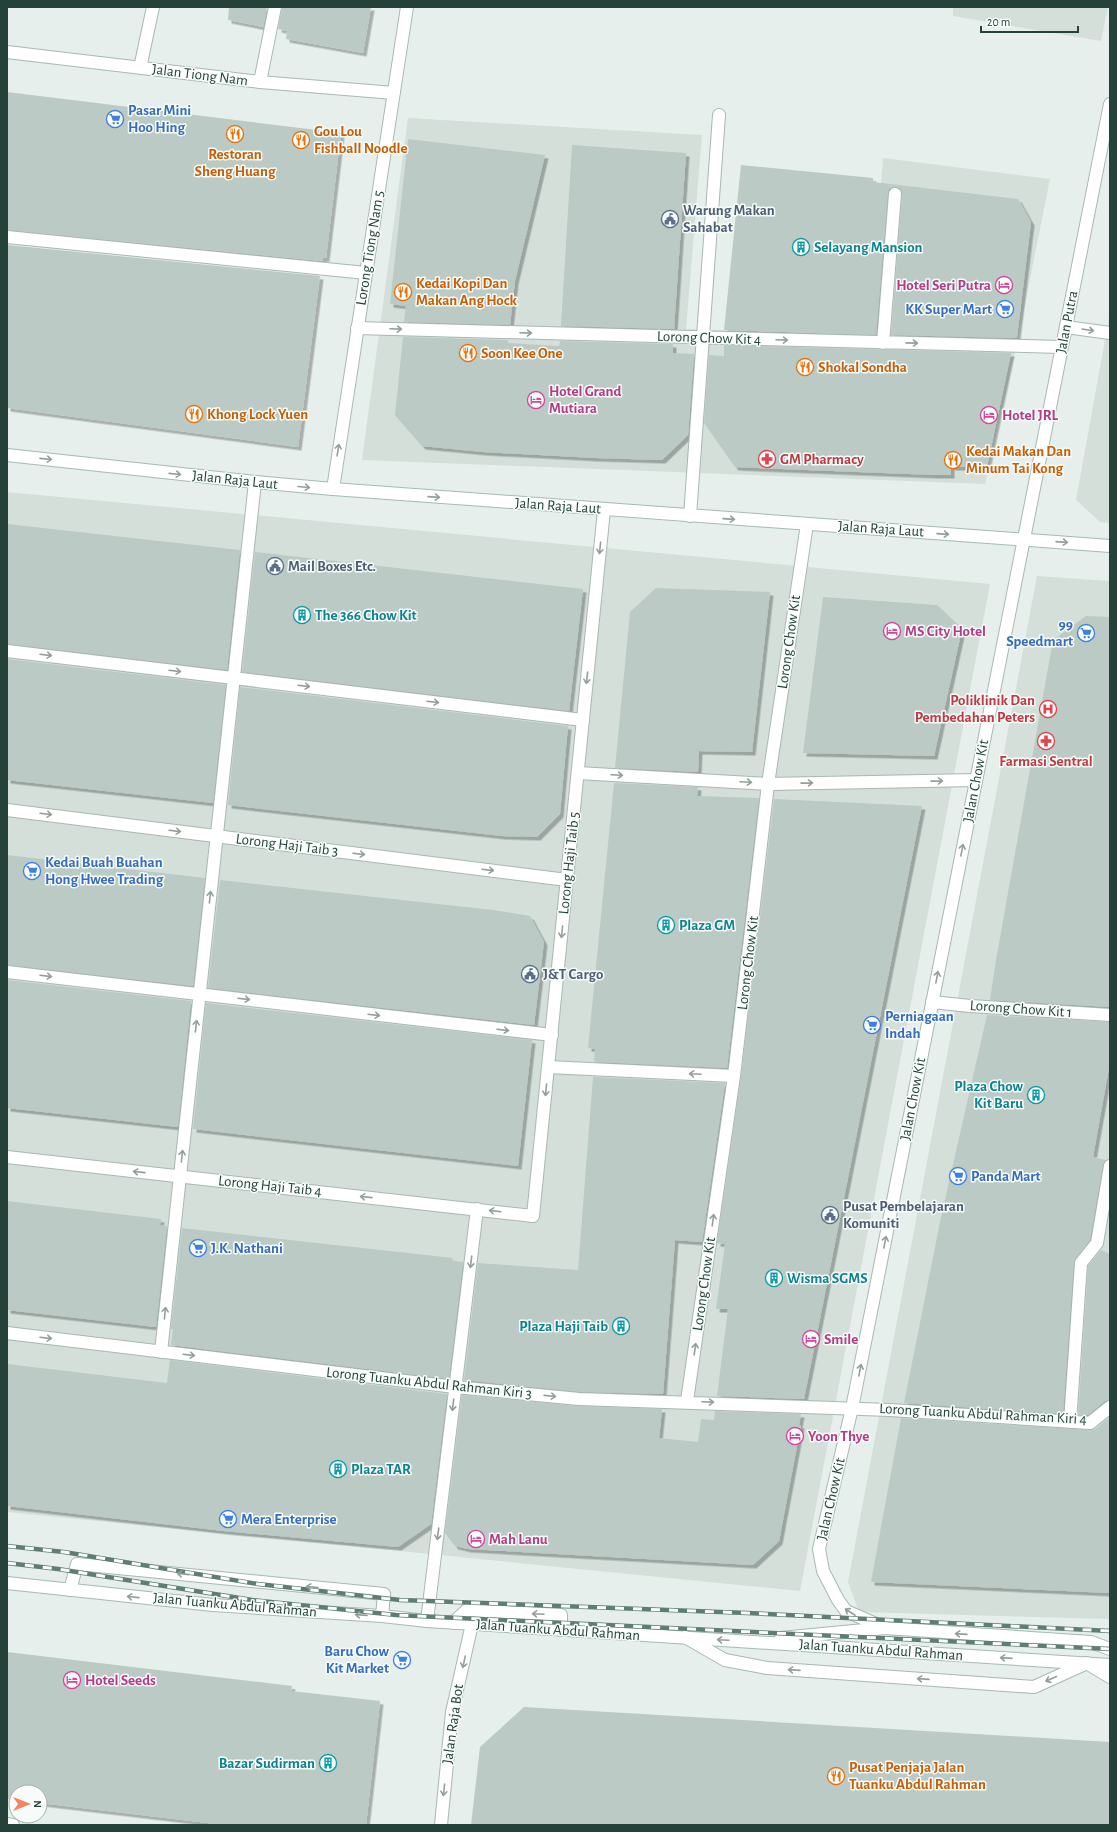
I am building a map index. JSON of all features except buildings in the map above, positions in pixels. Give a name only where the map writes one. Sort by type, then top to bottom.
[{"type":"street","points":[[140,68],[153,7]]},
{"type":"street","points":[[260,82],[276,7]]},
{"type":"street","name":"Lorong Tiong Nam 5","points":[[332,489],[407,7]]},
{"type":"street","name":"Jalan Tiong Nam","points":[[7,52],[260,82],[394,93]]},
{"type":"street","name":"Jalan Putra","points":[[1023,539],[1061,347],[1105,151],[1110,104]]},
{"type":"street","points":[[690,516],[719,115]]},
{"type":"street","points":[[883,343],[895,194]]},
{"type":"street","points":[[7,237],[366,274]]},
{"type":"street","points":[[1066,327],[1110,333]]},
{"type":"street","name":"Lorong Chow Kit 4","points":[[357,328],[1061,347]]},
{"type":"street","name":"Jalan Raja Laut","points":[[7,455],[332,489],[1110,546]]},
{"type":"street","points":[[161,1352],[255,482]]},
{"type":"street","name":"Lorong Haji Taib 5","points":[[534,1216],[604,510]]},
{"type":"street","name":"Lorong Chow Kit","points":[[687,1401],[734,1076],[768,784],[807,524]]},
{"type":"street","name":"Jalan Chow Kit","points":[[885,1628],[846,1612],[823,1571],[820,1549],[852,1408],[1023,539]]},
{"type":"street","points":[[7,650],[583,720]]},
{"type":"street","points":[[578,773],[768,784],[976,780]]},
{"type":"street","name":"Lorong Haji Taib 3","points":[[7,810],[567,880]]},
{"type":"street","points":[[7,972],[552,1035]]},
{"type":"street","name":"Lorong Chow Kit 1","points":[[932,1002],[970,1006],[1110,1015]]},
{"type":"street","points":[[548,1067],[734,1076]]},
{"type":"street","name":"Lorong Haji Taib 4","points":[[7,1157],[534,1216]]},
{"type":"street","points":[[1070,1422],[1081,1263],[1098,1243],[1105,1229],[1110,1166]]},
{"type":"street","points":[[427,1621],[477,1209]]},
{"type":"street","name":"Lorong Tuanku Abdul Rahman Kiri 3","points":[[7,1333],[455,1387],[579,1399],[687,1401],[852,1408]]},
{"type":"street","name":"Lorong Tuanku Abdul Rahman Kiri 4","points":[[852,1408],[1090,1423],[1110,1407]]},
{"type":"street","points":[[70,1590],[77,1564],[384,1594],[382,1616]]},
{"type":"street","name":"Jalan Tuanku Abdul Rahman","points":[[7,1582],[213,1605],[382,1616],[453,1623],[1110,1665]]},
{"type":"street","points":[[453,1623],[467,1610],[562,1615],[562,1630]]},
{"type":"street","name":"Jalan Raja Bot","points":[[441,1825],[452,1712],[472,1624]]},
{"type":"street","points":[[744,1641],[885,1628],[1091,1642],[1110,1649]]},
{"type":"street","points":[[685,1638],[725,1660],[767,1668],[1034,1687],[1087,1664],[1110,1677]]},
{"type":"street","points":[[7,1824],[13,1825]]},
{"type":"shaded area","points":[[953,7],[1108,7],[1101,41],[953,16]]},
{"type":"shaded area","points":[[408,118],[702,135],[686,329],[870,336],[883,158],[1050,179],[1019,334],[985,484],[362,460]]},
{"type":"shaded area","points":[[1110,312],[1110,523],[1100,522],[1076,500]]},
{"type":"shaded area","points":[[7,492],[990,584],[800,1591],[7,1512]]},
{"type":"shaded area","points":[[1037,576],[1110,581],[1110,1619],[859,1612],[848,1582]]},
{"type":"railway","points":[[7,1546],[64,1552],[258,1584],[400,1600],[747,1613],[1110,1631]]},
{"type":"railway","points":[[7,1563],[58,1569],[252,1600],[396,1615],[1110,1649]]},
{"type":"place","name":"Pasar Mini Hoo Hing","points":[[115,119]]},
{"type":"place","name":"Restoran Sheng Huang","points":[[235,134]]},
{"type":"place","name":"Gou Lou Fishball Noodle","points":[[301,140]]},
{"type":"place","name":"Warung Makan Sahabat","points":[[670,219]]},
{"type":"place","name":"Selayang Mansion","points":[[801,247]]},
{"type":"place","name":"Hotel Seri Putra","points":[[1004,285]]},
{"type":"place","name":"Kedai Kopi Dan Makan Ang Hock","points":[[403,292]]},
{"type":"place","name":"KK Super Mart","points":[[1005,309]]},
{"type":"place","name":"Soon Kee One","points":[[468,353]]},
{"type":"place","name":"Shokal Sondha","points":[[805,367]]},
{"type":"place","name":"Hotel Grand Mutiara","points":[[536,400]]},
{"type":"place","name":"Khong Lock Yuen","points":[[194,414]]},
{"type":"place","name":"Hotel JRL","points":[[989,415]]},
{"type":"place","name":"GM Pharmacy","points":[[767,459]]},
{"type":"place","name":"Kedai Makan Dan Minum Tai Kong","points":[[953,460]]},
{"type":"place","name":"Mail Boxes Etc.","points":[[275,566]]},
{"type":"place","name":"The 366 Chow Kit","points":[[302,615]]},
{"type":"place","name":"MS City Hotel","points":[[892,631]]},
{"type":"place","name":"99 Speedmart","points":[[1086,633]]},
{"type":"place","name":"Poliklinik Dan Pembedahan Peters","points":[[1048,709]]},
{"type":"place","name":"Farmasi Sentral","points":[[1046,741]]},
{"type":"place","name":"Kedai Buah Buahan Hong Hwee Trading","points":[[32,871]]},
{"type":"place","name":"Plaza GM","points":[[666,925]]},
{"type":"place","name":"J&T Cargo","points":[[530,974]]},
{"type":"place","name":"Perniagaan Indah","points":[[872,1025]]},
{"type":"place","name":"Plaza Chow Kit Baru","points":[[1036,1095]]},
{"type":"place","name":"Panda Mart","points":[[958,1176]]},
{"type":"place","name":"Pusat Pembelajaran Komuniti","points":[[830,1215]]},
{"type":"place","name":"J.K. Nathani","points":[[198,1248]]},
{"type":"place","name":"Wisma SGMS","points":[[774,1278]]},
{"type":"place","name":"Plaza Haji Taib","points":[[621,1326]]},
{"type":"place","name":"Smile","points":[[811,1339]]},
{"type":"place","name":"Yoon Thye","points":[[795,1436]]},
{"type":"place","name":"Plaza TAR","points":[[338,1469]]},
{"type":"place","name":"Mera Enterprise","points":[[228,1519]]},
{"type":"place","name":"Mah Lanu","points":[[476,1539]]},
{"type":"place","name":"Baru Chow Kit Market","points":[[402,1660]]},
{"type":"place","name":"Hotel Seeds","points":[[72,1680]]},
{"type":"place","name":"Bazar Sudirman","points":[[328,1763]]},
{"type":"place","name":"Pusat Penjaja Jalan Tuanku Abdul Rahman","points":[[836,1776]]}]
